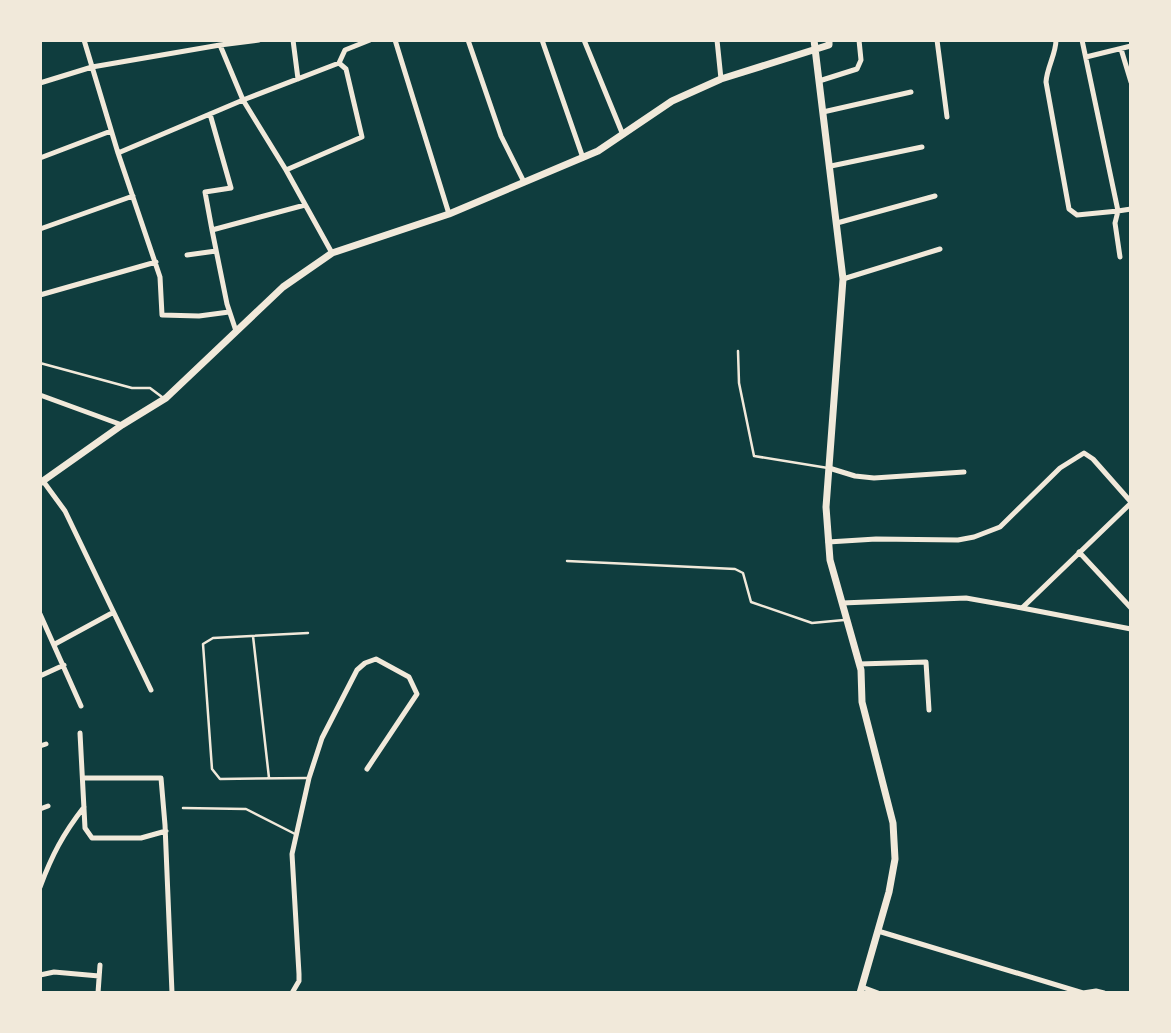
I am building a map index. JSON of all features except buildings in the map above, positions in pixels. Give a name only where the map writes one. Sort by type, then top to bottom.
[{"type":"street","points":[[84,40],[118,153],[156,262],[160,277],[162,315],[199,316],[229,312]]},
{"type":"street","points":[[40,83],[92,67],[259,40]]},
{"type":"street","points":[[293,40],[298,79]]},
{"type":"street","points":[[118,153],[339,63],[345,50],[370,40]]},
{"type":"street","points":[[394,40],[449,214]]},
{"type":"street","points":[[468,40],[501,135],[524,182]]},
{"type":"street","points":[[542,40],[583,158]]},
{"type":"street","points":[[584,40],[623,135]]},
{"type":"street","points":[[716,40],[721,79]]},
{"type":"street","points":[[814,40],[843,279],[828,468],[828,541],[830,560],[859,664],[862,702],[893,823],[895,859],[861,990],[878,993]]},
{"type":"street","points":[[819,81],[857,69],[861,60],[859,40]]},
{"type":"street","points":[[937,40],[947,117]]},
{"type":"street","points":[[1056,40],[1057,45],[1047,70],[1046,82],[1069,209],[1077,215],[1131,209]]},
{"type":"street","points":[[1082,40],[1118,211],[1115,223],[1120,257]]},
{"type":"street","points":[[151,690],[65,511],[42,482],[122,425],[164,399],[283,287],[332,253],[449,214],[583,158],[672,102],[721,79],[829,43]]},
{"type":"street","points":[[220,45],[243,100],[332,253]]},
{"type":"street","points":[[1086,57],[1131,46]]},
{"type":"street","points":[[1121,49],[1131,82]]},
{"type":"street","points":[[286,170],[362,137],[345,69],[339,63]]},
{"type":"street","points":[[823,112],[911,92]]},
{"type":"street","points":[[210,114],[231,188],[205,192],[229,312],[236,331]]},
{"type":"street","points":[[40,158],[111,131]]},
{"type":"street","points":[[831,166],[922,147]]},
{"type":"street","points":[[40,229],[133,196]]},
{"type":"street","points":[[837,223],[935,196]]},
{"type":"street","points":[[212,230],[305,205]]},
{"type":"street","points":[[843,279],[940,249]]},
{"type":"street","points":[[187,255],[216,251]]},
{"type":"street","points":[[40,295],[156,262]]},
{"type":"street","points":[[40,395],[122,425]]},
{"type":"street","points":[[828,541],[876,538],[958,540],[974,537],[1000,527],[1060,468],[1084,453],[1093,459],[1131,503],[1022,608]]},
{"type":"street","points":[[828,468],[874,478],[964,472]]},
{"type":"street","points":[[1079,552],[1131,608]]},
{"type":"street","points":[[842,603],[966,598],[1131,629]]},
{"type":"street","points":[[54,644],[112,613]]},
{"type":"street","points":[[40,614],[81,706]]},
{"type":"street","points":[[292,993],[299,981],[299,974],[292,854],[309,778],[322,738],[357,670],[376,659],[409,677],[416,694],[367,769]]},
{"type":"street","points":[[859,664],[926,662],[929,710]]},
{"type":"street","points":[[40,676],[64,665]]},
{"type":"street","points":[[80,733],[85,828],[92,838],[141,838],[166,831]]},
{"type":"street","points":[[83,779],[161,778],[166,831],[172,993]]},
{"type":"street","points":[[40,809],[48,806]]},
{"type":"street","points":[[40,887],[52,854],[84,807]]},
{"type":"street","points":[[878,931],[1083,993],[1104,993]]},
{"type":"street","points":[[98,993],[100,965]]},
{"type":"street","points":[[40,975],[54,972],[99,976]]},
{"type":"lane","points":[[738,351],[739,383],[754,456],[828,468]]},
{"type":"lane","points":[[40,363],[132,388],[150,388],[164,399]]},
{"type":"lane","points":[[566,561],[735,569],[743,573],[751,602],[812,623],[847,620]]},
{"type":"lane","points":[[308,633],[213,638],[204,644],[212,769],[220,779],[309,778]]},
{"type":"lane","points":[[253,636],[269,778]]},
{"type":"lane","points":[[183,808],[246,809],[296,835]]}]
